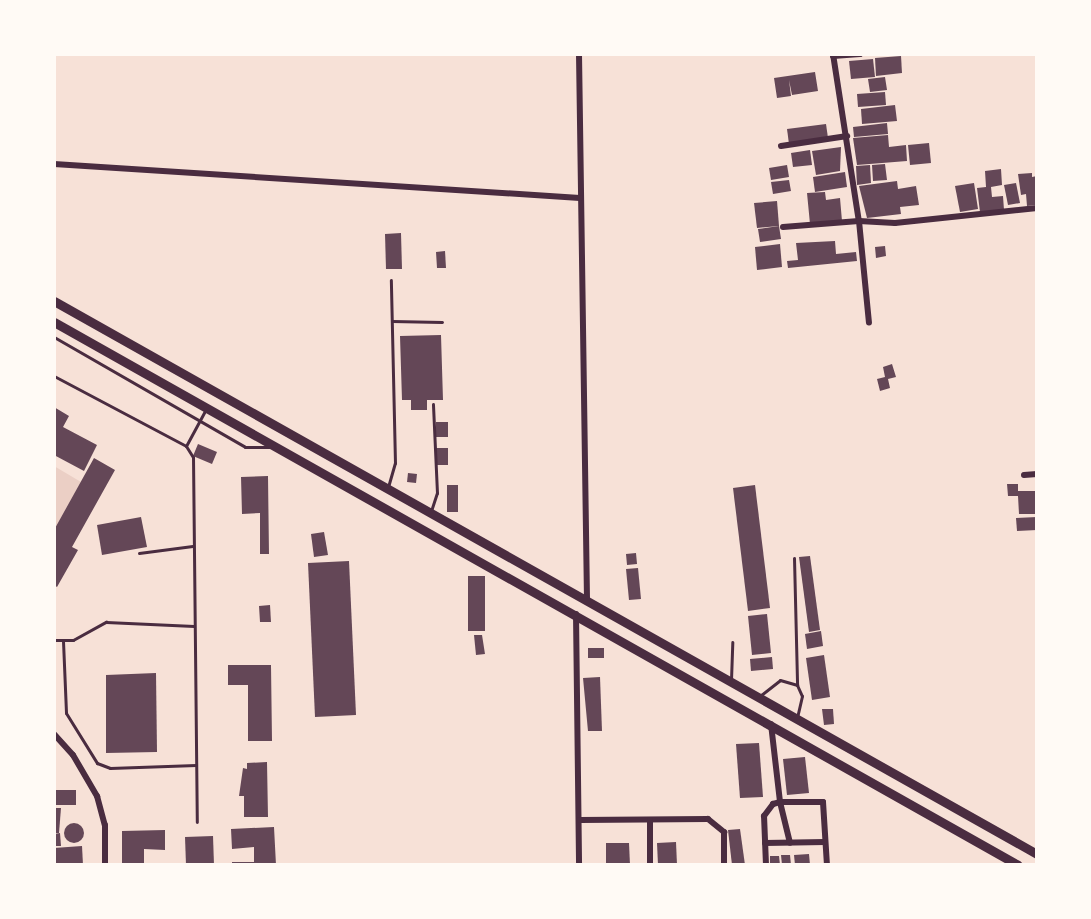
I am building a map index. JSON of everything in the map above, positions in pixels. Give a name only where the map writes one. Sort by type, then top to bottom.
[{"type":"main road","points":[[54,301],[431,512],[587,603],[1037,854]]},
{"type":"main road","points":[[54,322],[206,409],[279,446],[576,613],[1018,865]]},
{"type":"main road","points":[[99,348],[109,333]]},
{"type":"street","points":[[579,54],[587,603]]},
{"type":"street","points":[[860,54],[833,55],[859,221],[869,323]]},
{"type":"street","points":[[781,146],[847,136]]},
{"type":"street","points":[[54,164],[580,198]]},
{"type":"street","points":[[783,227],[859,221],[895,223],[1037,208]]},
{"type":"street","points":[[1024,475],[1037,474]]},
{"type":"street","points":[[576,613],[579,865]]},
{"type":"street","points":[[771,724],[780,802],[790,843]]},
{"type":"street","points":[[54,734],[73,755],[97,796],[105,825],[105,865]]},
{"type":"street","points":[[766,865],[764,816],[773,804],[822,800],[826,865]]},
{"type":"street","points":[[580,820],[716,822],[724,832],[724,865]]},
{"type":"street","points":[[650,820],[650,865]]},
{"type":"street","points":[[765,843],[825,842]]},
{"type":"lane","points":[[387,488],[395,464],[391,280]]},
{"type":"lane","points":[[392,321],[442,322]]},
{"type":"lane","points":[[54,337],[245,447],[279,446]]},
{"type":"lane","points":[[54,376],[186,446],[193,457],[197,822]]},
{"type":"lane","points":[[431,512],[436,493],[433,404]]},
{"type":"lane","points":[[186,446],[206,409]]},
{"type":"lane","points":[[140,553],[193,546]]},
{"type":"lane","points":[[794,558],[797,685],[802,705],[796,718]]},
{"type":"lane","points":[[54,640],[63,641],[81,636],[106,622],[194,626]]},
{"type":"lane","points":[[63,641],[66,713],[97,763],[110,768],[196,765]]},
{"type":"lane","points":[[731,682],[732,642]]},
{"type":"lane","points":[[759,698],[768,686],[780,680],[797,685]]},
{"type":"shaded area","points":[[54,466],[81,482],[54,530]]},
{"type":"building","points":[[901,56],[902,73],[876,76],[875,58]]},
{"type":"building","points":[[873,59],[875,77],[851,79],[849,61]]},
{"type":"building","points":[[815,72],[818,91],[792,95],[789,80],[791,96],[777,98],[774,78]]},
{"type":"building","points":[[885,77],[887,90],[870,92],[868,79]]},
{"type":"building","points":[[885,92],[886,105],[858,107],[857,94]]},
{"type":"building","points":[[895,105],[897,121],[862,124],[861,109]]},
{"type":"building","points":[[887,123],[888,134],[854,137],[853,127]]},
{"type":"building","points":[[826,124],[828,138],[789,144],[787,129]]},
{"type":"building","points":[[888,135],[889,147],[906,145],[907,161],[857,165],[853,138]]},
{"type":"building","points":[[929,143],[931,163],[910,165],[908,145]]},
{"type":"building","points":[[841,147],[840,171],[816,175],[812,151]]},
{"type":"building","points":[[810,150],[812,165],[793,167],[791,153]]},
{"type":"building","points":[[885,164],[887,180],[873,181],[872,165]]},
{"type":"building","points":[[787,165],[789,177],[771,180],[769,168]]},
{"type":"building","points":[[870,165],[871,183],[857,185],[856,166]]},
{"type":"building","points":[[1001,169],[1002,185],[991,187],[992,197],[1003,196],[1004,210],[980,212],[977,188],[986,187],[985,171]]},
{"type":"building","points":[[845,172],[847,187],[815,192],[813,177]]},
{"type":"building","points":[[1032,173],[1032,177],[1037,176],[1036,205],[1027,206],[1026,194],[1021,195],[1018,174]]},
{"type":"building","points":[[789,180],[791,191],[773,194],[771,182]]},
{"type":"building","points":[[897,181],[898,189],[916,186],[919,205],[900,207],[901,214],[867,218],[859,186]]},
{"type":"building","points":[[974,183],[978,209],[960,212],[955,186]]},
{"type":"building","points":[[1016,183],[1020,203],[1008,205],[1004,185]]},
{"type":"building","points":[[825,192],[826,200],[840,198],[842,221],[810,224],[807,193]]},
{"type":"building","points":[[777,201],[779,226],[757,228],[754,203]]},
{"type":"building","points":[[779,226],[781,239],[760,242],[758,229]]},
{"type":"building","points":[[401,233],[402,269],[386,269],[385,234]]},
{"type":"building","points":[[835,241],[836,254],[856,252],[857,261],[788,268],[787,261],[798,260],[796,243]]},
{"type":"building","points":[[780,244],[782,267],[757,270],[755,247]]},
{"type":"building","points":[[885,246],[886,256],[876,258],[875,247]]},
{"type":"building","points":[[445,251],[446,268],[437,268],[436,252]]},
{"type":"building","points":[[441,335],[443,400],[427,400],[427,410],[411,410],[411,400],[402,400],[400,336]]},
{"type":"building","points":[[892,364],[896,377],[888,379],[890,388],[880,391],[877,379],[885,377],[883,367]]},
{"type":"building","points":[[54,407],[69,416],[63,427],[97,445],[84,471],[54,455]]},
{"type":"building","points":[[436,422],[448,422],[448,437],[436,437]]},
{"type":"building","points":[[198,444],[217,452],[212,464],[193,456]]},
{"type":"building","points":[[436,448],[448,448],[448,465],[436,465]]},
{"type":"building","points":[[94,458],[115,470],[72,547],[78,550],[57,587],[54,585],[54,530]]},
{"type":"building","points":[[408,473],[417,474],[416,483],[407,482]]},
{"type":"building","points":[[268,476],[269,554],[260,554],[260,513],[242,514],[241,477]]},
{"type":"building","points":[[1007,484],[1018,484],[1018,491],[1037,491],[1037,514],[1019,514],[1018,496],[1008,496]]},
{"type":"building","points":[[447,485],[458,485],[458,512],[447,512]]},
{"type":"building","points":[[755,485],[770,608],[748,611],[733,488]]},
{"type":"building","points":[[141,517],[147,547],[102,555],[97,525]]},
{"type":"building","points":[[1037,517],[1037,530],[1017,531],[1016,518]]},
{"type":"building","points":[[324,532],[328,555],[314,557],[311,534]]},
{"type":"building","points":[[636,553],[637,564],[627,565],[626,554]]},
{"type":"building","points":[[810,556],[820,630],[809,632],[799,557]]},
{"type":"building","points":[[349,561],[356,715],[315,717],[308,563]]},
{"type":"building","points":[[638,568],[641,599],[629,600],[626,569]]},
{"type":"building","points":[[468,576],[485,576],[485,631],[468,631]]},
{"type":"building","points":[[270,605],[271,622],[260,622],[259,606]]},
{"type":"building","points":[[767,614],[771,653],[752,655],[748,616]]},
{"type":"building","points":[[821,631],[823,646],[807,649],[805,634]]},
{"type":"building","points":[[474,635],[482,635],[485,654],[476,655]]},
{"type":"building","points":[[588,648],[604,648],[604,658],[588,658]]},
{"type":"building","points":[[824,655],[830,697],[812,700],[806,658]]},
{"type":"building","points":[[772,657],[773,669],[751,671],[750,659]]},
{"type":"building","points":[[228,665],[271,665],[272,741],[248,741],[248,685],[228,685]]},
{"type":"building","points":[[156,673],[157,752],[106,753],[106,675]]},
{"type":"building","points":[[600,677],[602,731],[588,731],[583,678]]},
{"type":"building","points":[[822,709],[833,709],[834,724],[824,725]]},
{"type":"building","points":[[759,743],[763,797],[740,798],[736,744]]},
{"type":"building","points":[[805,757],[809,793],[787,795],[783,759]]},
{"type":"building","points":[[267,762],[268,817],[244,817],[244,796],[239,796],[243,768],[247,769],[247,763]]},
{"type":"building","points":[[54,790],[76,790],[76,805],[54,805]]},
{"type":"building","points":[[54,808],[61,808],[59,833],[54,833]]},
{"type":"building","points":[[74,823],[81,826],[84,833],[81,840],[74,843],[67,840],[64,833],[67,826]]},
{"type":"building","points":[[274,827],[276,865],[232,865],[232,862],[254,862],[254,847],[232,849],[231,829]]},
{"type":"building","points":[[740,829],[745,865],[732,865],[728,830]]},
{"type":"building","points":[[165,830],[165,850],[144,849],[144,865],[122,865],[122,831]]},
{"type":"building","points":[[60,833],[61,846],[54,846],[54,834]]},
{"type":"building","points":[[213,836],[214,865],[186,865],[185,837]]},
{"type":"building","points":[[676,842],[677,865],[658,865],[657,843]]},
{"type":"building","points":[[606,843],[629,843],[630,865],[606,865]]},
{"type":"building","points":[[82,846],[83,865],[54,865],[54,848]]},
{"type":"building","points":[[809,854],[810,865],[795,865],[794,855]]},
{"type":"building","points":[[781,855],[790,855],[791,865],[782,865]]},
{"type":"building","points":[[770,856],[779,856],[780,865],[770,865]]}]
